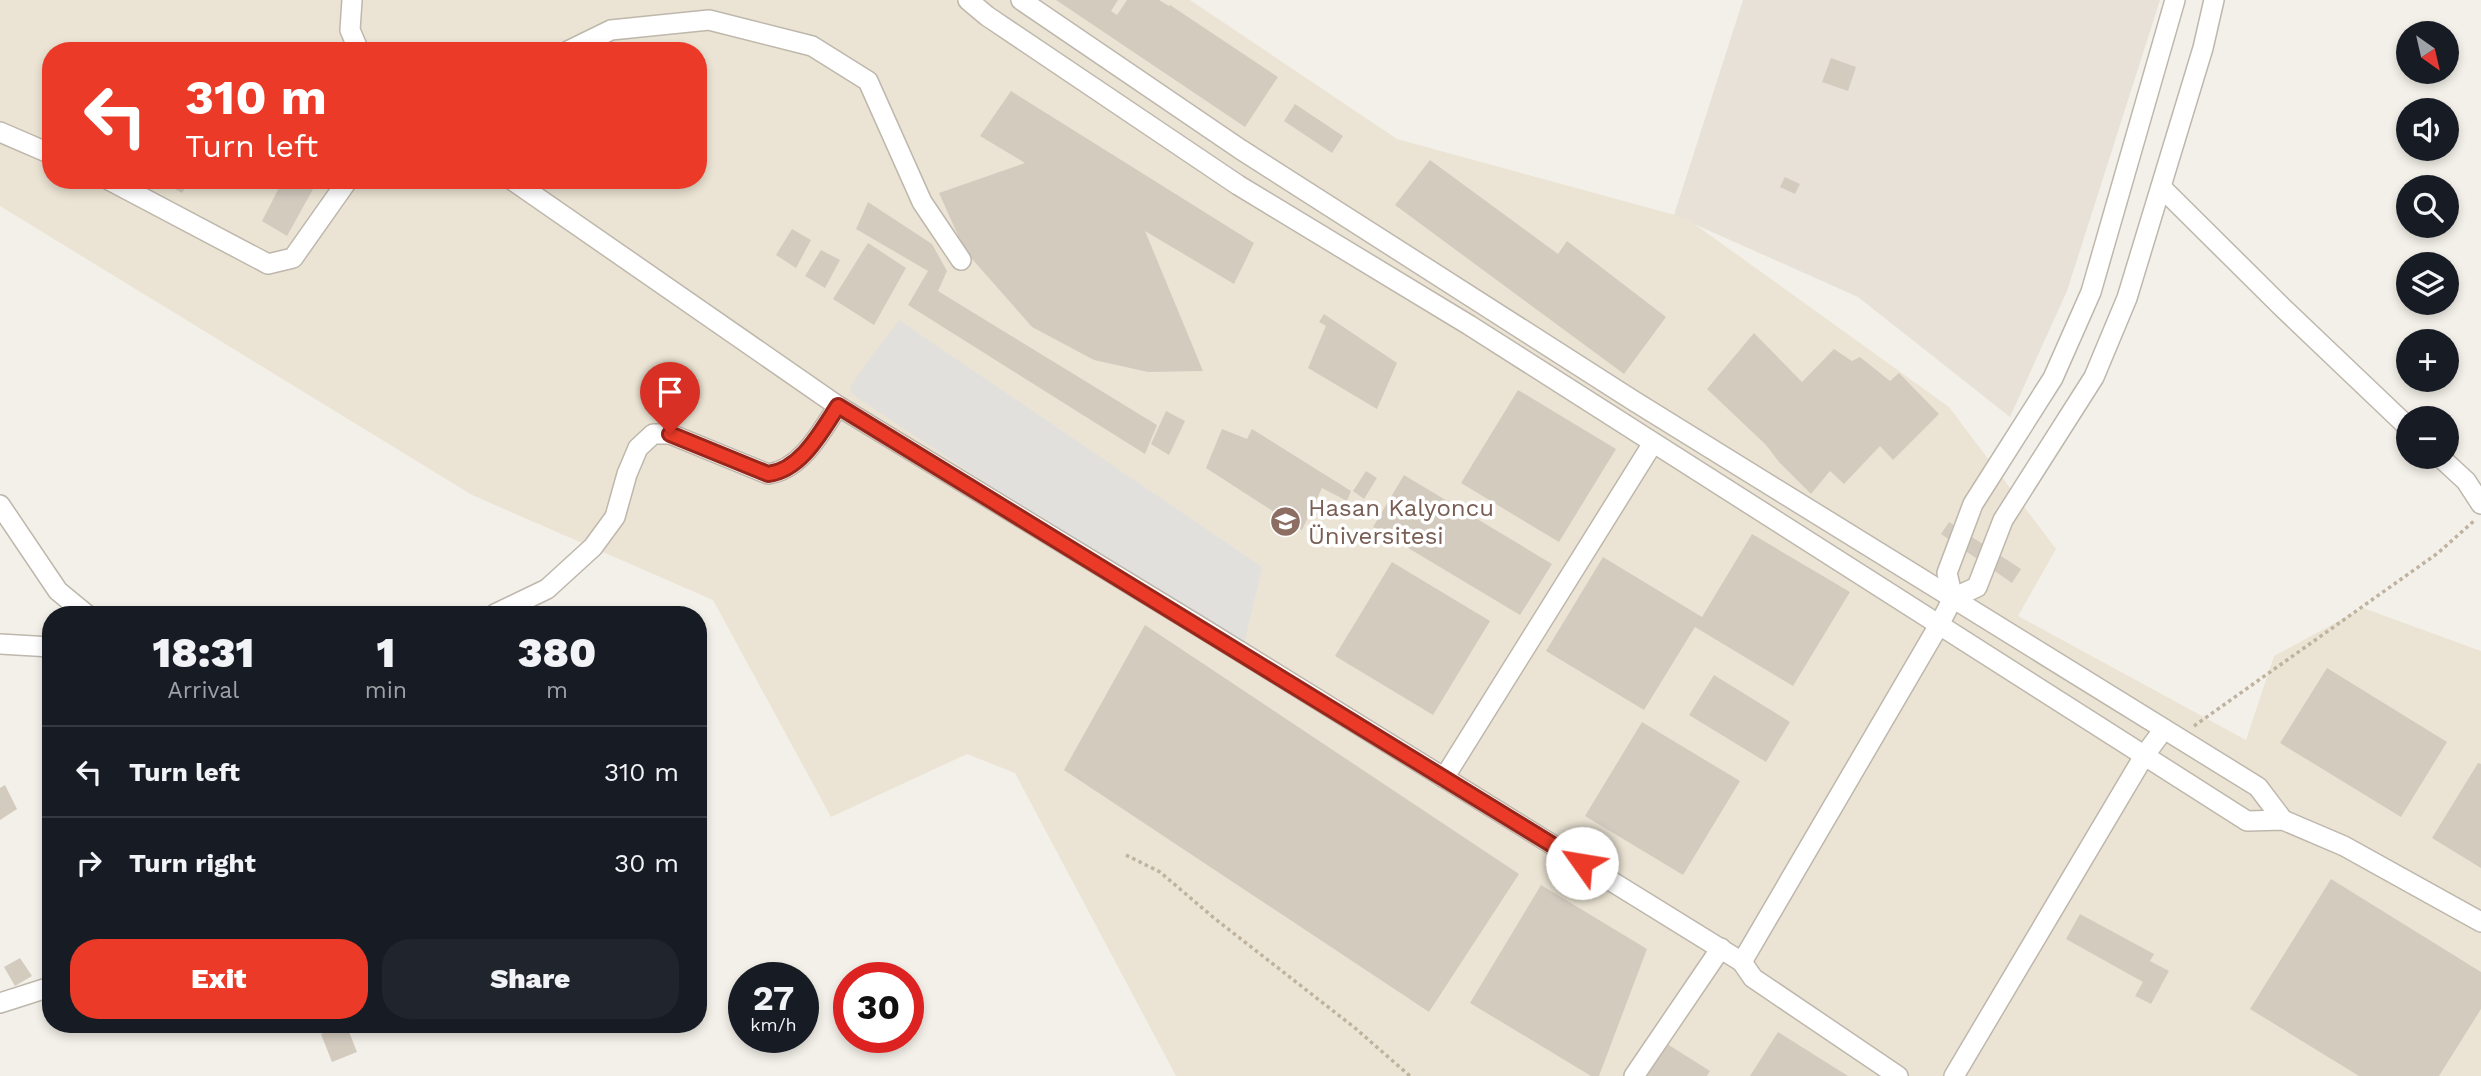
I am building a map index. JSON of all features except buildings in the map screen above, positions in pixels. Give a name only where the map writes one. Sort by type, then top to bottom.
[{"type":"street","points":[[352,0],[350,30],[355,42]]},
{"type":"street","points":[[968,0],[987,16],[1238,185],[1469,325],[2247,821],[2283,820],[2344,846],[2481,922]]},
{"type":"street","points":[[1021,0],[1251,157],[1622,393],[2258,787],[2283,820]]},
{"type":"street","points":[[1742,962],[1940,625],[1953,598],[1947,573],[1973,504],[2053,378],[2091,292],[2175,0]]},
{"type":"street","points":[[1953,598],[1977,587],[2003,520],[2094,377],[2127,298],[2203,48],[2214,0]]},
{"type":"street","points":[[586,42],[611,30],[709,20],[812,46],[868,81],[922,202],[961,260]]},
{"type":"street","points":[[0,132],[42,151]]},
{"type":"street","points":[[2161,187],[2396,415]]},
{"type":"street","points":[[126,189],[268,264],[293,258],[342,189]]},
{"type":"street","points":[[525,189],[838,406],[1721,948],[1742,962],[1753,978],[1898,1076]]},
{"type":"street","points":[[512,606],[547,589],[593,547],[615,517],[627,474],[638,448],[653,434],[670,434],[768,474],[782,472],[802,455],[838,406]]},
{"type":"street","points":[[1444,778],[1653,443]]},
{"type":"street","points":[[2453,469],[2466,481],[2481,504]]},
{"type":"street","points":[[0,505],[58,591],[76,606]]},
{"type":"street","points":[[0,644],[42,646]]},
{"type":"street","points":[[1954,1076],[2144,755],[2171,733]]},
{"type":"street","points":[[1634,1076],[1721,948]]},
{"type":"street","points":[[0,1003],[42,990]]},
{"type":"path","points":[[2171,733],[2438,553],[2481,514]]},
{"type":"path","points":[[1126,855],[1160,872],[1214,918],[1355,1028],[1410,1076]]},
{"type":"shaded area","name":"Hasan Kalyoncu Üniversitesi","points":[[0,0],[1190,0],[1397,139],[1686,218],[1949,407],[2056,549],[2018,616],[2246,740],[2274,656],[2363,608],[2481,651],[2481,1076],[1176,1076],[1015,773],[967,754],[831,817],[713,600],[472,495],[0,206]]},
{"type":"shaded area","points":[[1743,0],[2160,0],[2067,291],[2010,417],[1858,297],[1674,215]]},
{"type":"shaded area","points":[[899,320],[1262,567],[1242,653],[852,394],[850,386]]},
{"type":"place","name":"Hasan Kalyoncu Üniversitesi","points":[[1285,522]]},
{"type":"route","points":[[670,434],[768,474],[782,472],[802,455],[838,406],[1582,863]]}]
